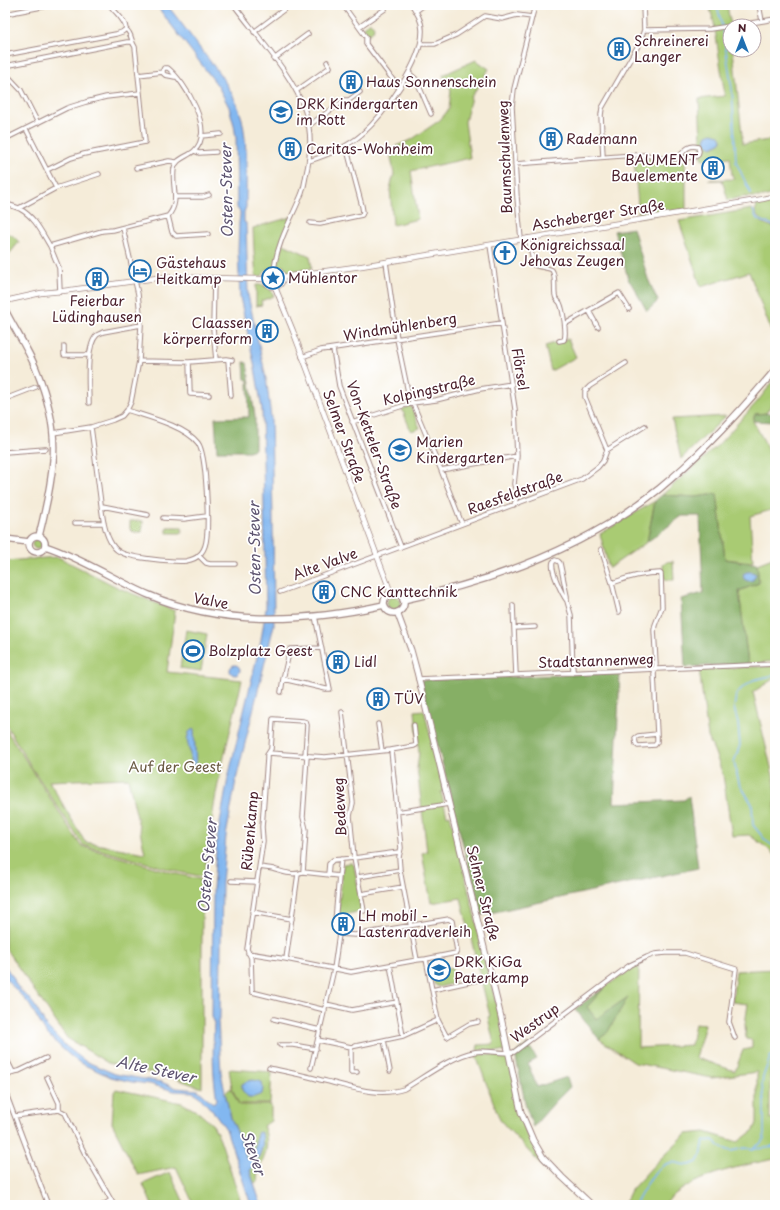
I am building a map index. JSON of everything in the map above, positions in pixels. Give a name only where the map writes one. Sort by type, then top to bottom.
[{"type":"main road","points":[[5,310],[36,368],[50,410],[53,461],[45,511],[39,536]]},
{"type":"main road","points":[[403,600],[469,583],[538,560],[578,541],[617,518],[658,490],[689,463],[736,416],[775,370]]},
{"type":"main road","points":[[39,536],[44,539],[46,544],[42,551],[35,552],[30,548],[29,542],[32,538],[39,536]]},
{"type":"main road","points":[[5,540],[29,542]]},
{"type":"main road","name":"Valve","points":[[45,546],[73,557],[124,584],[183,608],[221,615],[245,618],[315,616],[355,611],[384,605]]},
{"type":"main road","points":[[391,593],[398,594],[403,600],[403,607],[398,612],[389,612],[384,605],[385,598],[391,593]]},
{"type":"main road","name":"Selmer Straße","points":[[398,612],[411,650],[492,977],[524,1121],[533,1140],[544,1157],[592,1205]]},
{"type":"street","points":[[5,14],[52,5]]},
{"type":"street","points":[[47,170],[71,158],[84,154],[145,142],[135,47],[132,42],[132,37],[126,29],[125,24],[110,5]]},
{"type":"street","points":[[234,5],[290,80],[305,111],[308,126],[310,161],[302,191],[280,242],[274,270]]},
{"type":"street","points":[[343,5],[366,37],[366,44],[400,88]]},
{"type":"street","points":[[310,161],[330,154],[346,146],[362,134],[391,101],[400,88],[409,73],[420,44],[422,31],[421,20],[412,5]]},
{"type":"street","points":[[416,11],[424,5]]},
{"type":"street","name":"Baumschulenweg","points":[[521,239],[517,198],[512,107],[514,89],[535,5]]},
{"type":"street","points":[[603,157],[600,115],[602,108],[635,52],[644,30],[643,5]]},
{"type":"street","points":[[759,5],[761,18]]},
{"type":"street","points":[[254,32],[286,8]]},
{"type":"street","points":[[359,27],[385,9]]},
{"type":"street","points":[[420,44],[435,44],[456,35],[485,16],[502,19],[517,15],[532,17]]},
{"type":"street","points":[[762,21],[775,19]]},
{"type":"street","points":[[644,30],[722,27]]},
{"type":"street","points":[[5,55],[116,34],[126,29]]},
{"type":"street","points":[[274,59],[308,34]]},
{"type":"street","points":[[5,66],[132,42]]},
{"type":"street","points":[[70,43],[71,53]]},
{"type":"street","points":[[296,91],[330,67],[327,62]]},
{"type":"street","points":[[136,168],[169,161],[176,162],[194,151],[199,144],[201,125],[197,109],[181,83],[168,68],[164,68],[163,72]]},
{"type":"street","points":[[138,75],[163,72],[165,75],[175,77]]},
{"type":"street","points":[[5,73],[21,90],[38,124]]},
{"type":"street","points":[[409,73],[416,79],[431,114]]},
{"type":"street","points":[[308,126],[345,100],[349,100],[360,92]]},
{"type":"street","points":[[5,139],[38,124],[67,108],[106,97],[140,93]]},
{"type":"street","points":[[26,129],[56,188]]},
{"type":"street","points":[[201,136],[221,134]]},
{"type":"street","points":[[310,223],[320,224],[362,215],[362,206],[346,146]]},
{"type":"street","points":[[515,164],[642,154],[664,158],[678,158],[697,156],[699,149],[698,147],[694,146],[687,148],[678,158]]},
{"type":"street","points":[[194,151],[199,153],[216,152]]},
{"type":"street","points":[[50,246],[102,231],[123,228],[168,216],[175,204],[174,168],[176,162]]},
{"type":"street","points":[[19,208],[56,188],[99,174]]},
{"type":"street","points":[[175,197],[203,197],[209,195]]},
{"type":"street","name":"Ascheberger Straße","points":[[282,277],[490,245],[749,202],[775,196]]},
{"type":"street","points":[[5,203],[19,208],[33,218],[50,246],[59,268],[60,292]]},
{"type":"street","points":[[168,216],[172,232],[176,236],[208,234]]},
{"type":"street","points":[[52,432],[91,427],[117,419],[127,410],[131,402],[139,361],[141,325],[138,294],[123,228]]},
{"type":"street","points":[[528,238],[534,265],[550,269],[552,272],[555,285],[555,295],[560,304],[565,324],[564,328],[566,336],[564,340],[558,341]]},
{"type":"street","name":"Flörsel","points":[[490,245],[515,409],[517,456],[514,484],[517,496],[514,505]]},
{"type":"street","points":[[386,262],[397,339],[405,380],[412,403],[441,470],[462,524]]},
{"type":"street","points":[[274,270],[279,272],[282,277],[280,284],[275,287],[269,286],[265,280],[268,272],[274,270]]},
{"type":"street","points":[[5,301],[42,293],[60,292],[164,277],[265,280]]},
{"type":"street","points":[[214,278],[213,328],[216,360]]},
{"type":"street","name":"Selmer Straße","points":[[275,287],[391,593]]},
{"type":"street","points":[[565,324],[619,293],[629,309]]},
{"type":"street","points":[[589,311],[598,327]]},
{"type":"street","name":"Windmühlenberg","points":[[302,357],[321,350],[502,323]]},
{"type":"street","points":[[90,403],[89,355],[97,335],[103,332],[141,325]]},
{"type":"street","points":[[64,346],[64,355],[89,355]]},
{"type":"street","name":"Von-Ketteler-Straße","points":[[333,349],[339,386],[401,547]]},
{"type":"street","points":[[139,361],[189,362],[230,360],[231,396]]},
{"type":"street","points":[[189,362],[190,394],[209,396]]},
{"type":"street","points":[[607,450],[585,397],[585,391],[590,386],[626,363]]},
{"type":"street","name":"Kolpingstraße","points":[[352,422],[412,403],[436,400],[480,389],[512,384]]},
{"type":"street","points":[[5,399],[36,387]]},
{"type":"street","points":[[91,427],[104,523],[114,548],[127,554],[170,561],[191,560],[199,556],[206,542],[207,516],[204,465],[198,442],[181,429],[127,410]]},
{"type":"street","name":"Raesfeldstraße","points":[[377,556],[588,476],[603,461],[607,450],[645,426]]},
{"type":"street","points":[[5,452],[46,449]]},
{"type":"street","points":[[441,470],[517,456]]},
{"type":"street","points":[[517,496],[524,501]]},
{"type":"street","points":[[102,506],[148,515]]},
{"type":"street","points":[[163,518],[184,519],[207,516]]},
{"type":"street","points":[[76,523],[104,523]]},
{"type":"street","points":[[601,549],[612,583],[619,612]]},
{"type":"street","points":[[199,556],[206,563],[210,564],[235,564]]},
{"type":"street","name":"Alte Valve","points":[[280,592],[377,556]]},
{"type":"street","points":[[567,601],[557,582],[552,566],[552,562],[555,560],[560,563],[571,615],[573,672]]},
{"type":"street","points":[[612,583],[636,575],[648,573],[661,574],[662,607],[654,630],[654,674],[657,734],[657,742],[655,745],[638,746],[636,744],[635,738],[638,736],[657,734]]},
{"type":"street","points":[[513,605],[516,675]]},
{"type":"street","points":[[284,679],[330,689],[315,616]]},
{"type":"street","points":[[514,628],[534,627]]},
{"type":"street","points":[[281,692],[290,649],[321,648]]},
{"type":"street","name":"Stadtstannenweg","points":[[418,679],[775,664]]},
{"type":"street","name":"Bedeweg","points":[[342,712],[353,803],[350,816],[354,858],[364,911]]},
{"type":"street","name":"Rübenkamp","points":[[306,756],[306,722],[273,719],[271,749],[267,755],[262,827],[264,841],[246,949],[251,958],[252,992],[325,1010]]},
{"type":"street","points":[[378,724],[382,751]]},
{"type":"street","points":[[269,753],[325,758],[414,746],[416,745],[414,725]]},
{"type":"street","points":[[391,750],[401,848],[399,852],[400,870],[417,960]]},
{"type":"street","points":[[303,872],[306,830],[303,817],[306,756]]},
{"type":"street","points":[[397,812],[449,804]]},
{"type":"street","points":[[328,875],[329,864],[333,860],[399,852]]},
{"type":"street","points":[[335,922],[341,859]]},
{"type":"street","points":[[260,867],[298,874],[303,872],[339,876]]},
{"type":"street","points":[[358,877],[400,870]]},
{"type":"street","points":[[286,959],[298,874]]},
{"type":"street","points":[[231,881],[257,882]]},
{"type":"street","points":[[361,894],[403,887]]},
{"type":"street","points":[[252,912],[292,918]]},
{"type":"street","points":[[248,953],[286,959],[334,969],[351,972],[456,953],[457,951],[452,921],[449,919],[355,935],[339,934],[334,969],[312,1068]]},
{"type":"street","name":"Westrup","points":[[269,1068],[373,1093],[387,1093],[404,1089],[445,1064],[467,1054],[480,1051],[497,1053],[514,1052],[630,965],[655,954],[666,953],[685,953],[736,969],[729,1022],[735,1038]]},
{"type":"street","points":[[426,958],[438,1020],[447,1037],[469,1024],[478,1022]]},
{"type":"street","points":[[390,965],[403,1036]]},
{"type":"street","points":[[432,990],[492,977]]},
{"type":"street","points":[[326,1004],[352,1010],[397,1002]]},
{"type":"street","points":[[274,1019],[320,1030]]},
{"type":"street","points":[[318,1040],[351,1046],[403,1036],[438,1020]]},
{"type":"street","points":[[384,1040],[390,1071]]},
{"type":"street","points":[[280,1045],[293,1044],[316,1049]]},
{"type":"street","points":[[351,1046],[351,1072],[357,1072]]},
{"type":"street","points":[[5,1056],[12,1072]]},
{"type":"street","points":[[5,1078],[12,1072],[19,1071],[46,1058]]},
{"type":"street","points":[[47,1077],[59,1103],[59,1110]]},
{"type":"street","points":[[5,1091],[48,1205]]},
{"type":"street","points":[[15,1116],[59,1110],[65,1113],[85,1154],[114,1205]]},
{"type":"street","points":[[103,1205],[111,1200]]},
{"type":"green space","points":[[709,5],[727,5],[729,18],[722,18],[722,58],[734,58],[743,144],[775,139],[775,193],[764,197],[743,197],[728,200],[722,180],[708,180],[734,179],[732,175],[730,157],[702,160],[699,99],[725,96],[714,23]],"holes":[[[707,135],[722,139],[722,141],[714,147],[705,138]]]},
{"type":"green space","points":[[371,23],[374,27],[373,31],[368,35],[363,28]]},
{"type":"green space","points":[[476,60],[489,69],[471,97],[465,122],[470,158],[411,171],[418,219],[393,225],[390,189],[394,174],[391,157],[396,146],[411,140],[440,120],[449,109],[451,90],[443,75]]},
{"type":"green space","points":[[640,157],[665,161],[685,161],[686,209],[639,217],[634,158]]},
{"type":"green space","points":[[775,201],[775,225],[760,219],[755,213],[755,210],[757,207],[756,205]]},
{"type":"green space","points":[[752,209],[761,221],[767,225],[775,227],[775,341],[749,272],[701,287],[679,221]]},
{"type":"green space","points":[[291,217],[281,243],[310,256],[312,268],[283,273],[277,268],[272,268],[266,270],[262,276],[256,277],[253,228]]},
{"type":"green space","points":[[633,228],[648,279],[658,301],[647,311],[629,281],[614,231]]},
{"type":"green space","points":[[5,233],[12,235],[19,242],[10,253],[5,255]]},
{"type":"green space","points":[[271,272],[275,272],[279,278],[275,284],[271,284],[267,280],[267,276]]},
{"type":"green space","points":[[256,285],[263,285],[267,287],[271,290],[274,296],[261,301],[262,305],[256,306]]},
{"type":"green space","points":[[568,339],[576,357],[551,371],[545,346]]},
{"type":"green space","points":[[244,362],[247,363],[255,417],[255,449],[249,451],[217,451],[215,418],[249,417],[248,380],[245,379]]},
{"type":"green space","points":[[775,379],[775,399],[766,413],[755,414],[753,421],[764,441],[775,468],[775,509],[750,516],[753,562],[725,559],[717,494],[696,497],[662,495],[718,445],[757,402]]},
{"type":"green space","points":[[411,406],[420,428],[411,431],[402,409]]},
{"type":"green space","points":[[775,413],[775,422],[753,421],[755,414]]},
{"type":"green space","points":[[726,416],[681,459],[672,419]]},
{"type":"green space","points":[[717,494],[725,559],[757,564],[759,583],[739,591],[748,664],[685,667],[681,599],[703,593],[700,516],[682,516],[647,542],[655,501],[662,495],[696,497]]},
{"type":"green space","points":[[655,501],[647,542],[609,568],[600,534]]},
{"type":"green space","points":[[130,521],[143,521],[142,532],[133,532],[130,529]]},
{"type":"green space","points":[[167,527],[182,527],[182,533],[167,533]]},
{"type":"green space","points":[[35,539],[39,539],[41,540],[41,548],[35,549],[32,546],[32,542]]},
{"type":"green space","name":"Auf der Geest","points":[[58,557],[119,588],[175,611],[167,672],[242,680],[212,816],[204,877],[179,872],[83,845],[32,768],[5,723],[5,561]],"holes":[[[128,778],[145,853],[85,842],[49,781]]]},
{"type":"green space","points":[[775,557],[775,661],[748,664],[739,591],[759,583],[757,564]]},
{"type":"green space","points":[[673,561],[674,580],[667,580],[664,578],[663,565],[667,562]]},
{"type":"green space","points":[[394,596],[399,598],[401,603],[399,608],[394,610],[389,608],[387,603],[389,598]]},
{"type":"green space","name":"Bolzplatz Geest","points":[[186,630],[207,634],[201,671],[180,668]]},
{"type":"green space","points":[[775,666],[775,678],[753,692],[775,784],[775,856],[770,850],[749,835],[732,836],[723,775],[708,737],[699,669]]},
{"type":"green space","points":[[620,673],[614,803],[684,800],[689,796],[698,868],[481,915],[421,680]]},
{"type":"green space","points":[[424,710],[444,791],[441,792],[447,816],[450,815],[508,1052],[477,1050],[478,1045],[494,1044],[488,1017],[490,1016],[461,898],[431,903],[422,853],[427,852],[417,768],[419,753],[415,711]]},
{"type":"green space","points":[[5,728],[81,846],[177,874],[200,879],[202,908],[202,1088],[174,1078],[108,1063],[67,1038],[5,948]]},
{"type":"green space","points":[[351,863],[354,865],[362,911],[338,916],[343,864]]},
{"type":"green space","points":[[639,964],[638,1048],[691,1045],[695,1023],[705,1024],[696,1058],[735,1071],[743,1050],[752,1048],[752,1040],[746,1039],[745,1024],[748,1004],[732,1002],[736,971],[775,969],[775,1063],[770,1069],[770,1119],[775,1118],[775,1159],[731,1169],[700,1180],[674,1195],[663,1205],[624,1205],[631,1190],[686,1134],[705,1132],[738,1142],[754,1130],[757,1123],[757,1072],[712,1078],[635,1063],[599,1039],[607,1033],[627,998],[596,1019],[587,1007],[605,987]]},
{"type":"green space","points":[[442,967],[447,969],[452,968],[455,983],[439,987],[434,984],[433,980],[444,978]]},
{"type":"green space","points":[[605,987],[587,1007],[596,1019],[628,997],[607,1033],[599,1039],[575,1009]]},
{"type":"green space","points":[[528,1044],[537,1059],[528,1064],[537,1087],[567,1077],[570,1087],[533,1127],[526,1107],[515,1054]]},
{"type":"green space","points":[[475,1053],[509,1057],[521,1119],[542,1159],[545,1169],[500,1120]]},
{"type":"green space","points":[[229,1069],[272,1072],[270,1104],[239,1104],[232,1088]]},
{"type":"green space","points":[[231,1088],[239,1105],[271,1105],[271,1121],[263,1126],[267,1138],[267,1147],[258,1173],[258,1181],[254,1183],[250,1171],[259,1157],[263,1144],[256,1137],[256,1144],[252,1156],[247,1160],[231,1118],[225,1093]]},
{"type":"green space","points":[[116,1089],[182,1103],[198,1112],[213,1125],[220,1139],[242,1205],[194,1205],[176,1167],[138,1175],[112,1123],[114,1092]]},
{"type":"green space","points":[[170,1172],[185,1205],[152,1205],[143,1184]]},
{"type":"water","points":[[156,5],[167,5],[214,67],[231,92],[242,119],[246,152],[246,207],[244,212],[244,222],[246,223],[248,295],[267,384],[271,418],[274,625],[236,780],[226,836],[222,883],[220,1017],[218,1021],[221,1072],[225,1093],[231,1118],[247,1160],[254,1153],[258,1132],[262,1133],[263,1142],[261,1151],[250,1171],[261,1205],[251,1205],[226,1129],[216,1115],[197,1094],[192,1092],[174,1091],[150,1084],[132,1082],[111,1077],[80,1063],[46,1033],[29,1004],[6,979],[7,975],[5,972],[5,966],[14,978],[15,983],[20,990],[35,1006],[47,1027],[67,1047],[85,1061],[115,1074],[161,1082],[176,1088],[198,1090],[213,1103],[217,1100],[213,1051],[214,1021],[212,1017],[213,888],[217,839],[228,778],[261,640],[266,608],[262,409],[240,297],[238,251],[240,212],[237,208],[236,138],[234,125],[229,107],[218,86]]},
{"type":"water","points":[[712,133],[720,135],[722,139],[721,142],[712,147],[708,145],[705,140],[707,135]]},
{"type":"water","points":[[747,572],[756,574],[753,580],[748,581],[744,579],[743,574]]},
{"type":"water","points":[[233,665],[237,665],[239,666],[239,674],[233,675],[230,672],[230,668]]},
{"type":"water","points":[[193,729],[196,764],[193,765],[187,739],[189,732]]},
{"type":"water","points":[[253,1080],[262,1082],[262,1094],[254,1097],[248,1097],[242,1090],[242,1084]]},
{"type":"waterway","points":[[717,5],[722,26],[732,89],[736,162],[751,194]]},
{"type":"waterway","points":[[753,210],[757,219],[775,226]]},
{"type":"waterway","points":[[775,673],[771,676],[753,680],[741,689],[736,695],[734,708],[738,723],[740,745],[734,762],[739,783],[752,804],[753,825],[766,841],[775,847]]},
{"type":"waterway","points":[[635,1205],[653,1175],[664,1165],[669,1163],[688,1165],[697,1162],[701,1155],[704,1141],[713,1140],[722,1148],[731,1151],[745,1148],[752,1149],[760,1144],[764,1139],[763,1077],[771,1055],[775,1051]]},
{"type":"waterway","points":[[770,1147],[775,1145]]},
{"type":"waterway","points":[[754,1149],[775,1147]]},
{"type":"place","name":"Schreinerei Langer","points":[[619,49]]},
{"type":"place","name":"Haus Sonnenschein","points":[[351,82]]},
{"type":"place","name":"DRK Kindergarten im Rott","points":[[281,112]]},
{"type":"place","name":"Rademann","points":[[551,139]]},
{"type":"place","name":"Caritas-Wohnheim","points":[[290,149]]},
{"type":"place","name":"BAUMENT Bauelemente","points":[[713,168]]},
{"type":"place","name":"Königreichssaal Jehovas Zeugen","points":[[505,253]]},
{"type":"place","name":"Gästehaus Heitkamp","points":[[140,271]]},
{"type":"place","name":"Mühlentor","points":[[273,278]]},
{"type":"place","name":"Feierbar Lüdinghausen","points":[[97,279]]},
{"type":"place","name":"Claassen körperreform","points":[[267,331]]},
{"type":"place","name":"Marien Kindergarten","points":[[400,450]]},
{"type":"place","name":"CNC Kanttechnik","points":[[324,592]]},
{"type":"place","name":"Bolzplatz Geest","points":[[193,651]]},
{"type":"place","name":"Lidl","points":[[338,662]]},
{"type":"place","name":"TÜV","points":[[378,699]]},
{"type":"place","name":"LH mobil - Lastenradverleih","points":[[343,924]]},
{"type":"place","name":"DRK KiGa Paterkamp","points":[[439,970]]},
{"type":"water label","name":"Osten-Stever","points":[[227,191]]},
{"type":"water label","name":"Osten-Stever","points":[[255,549]]},
{"type":"water label","name":"Osten-Stever","points":[[208,866]]},
{"type":"water label","name":"Alte Stever","points":[[156,1070]]},
{"type":"water label","name":"Stever","points":[[253,1153]]}]
